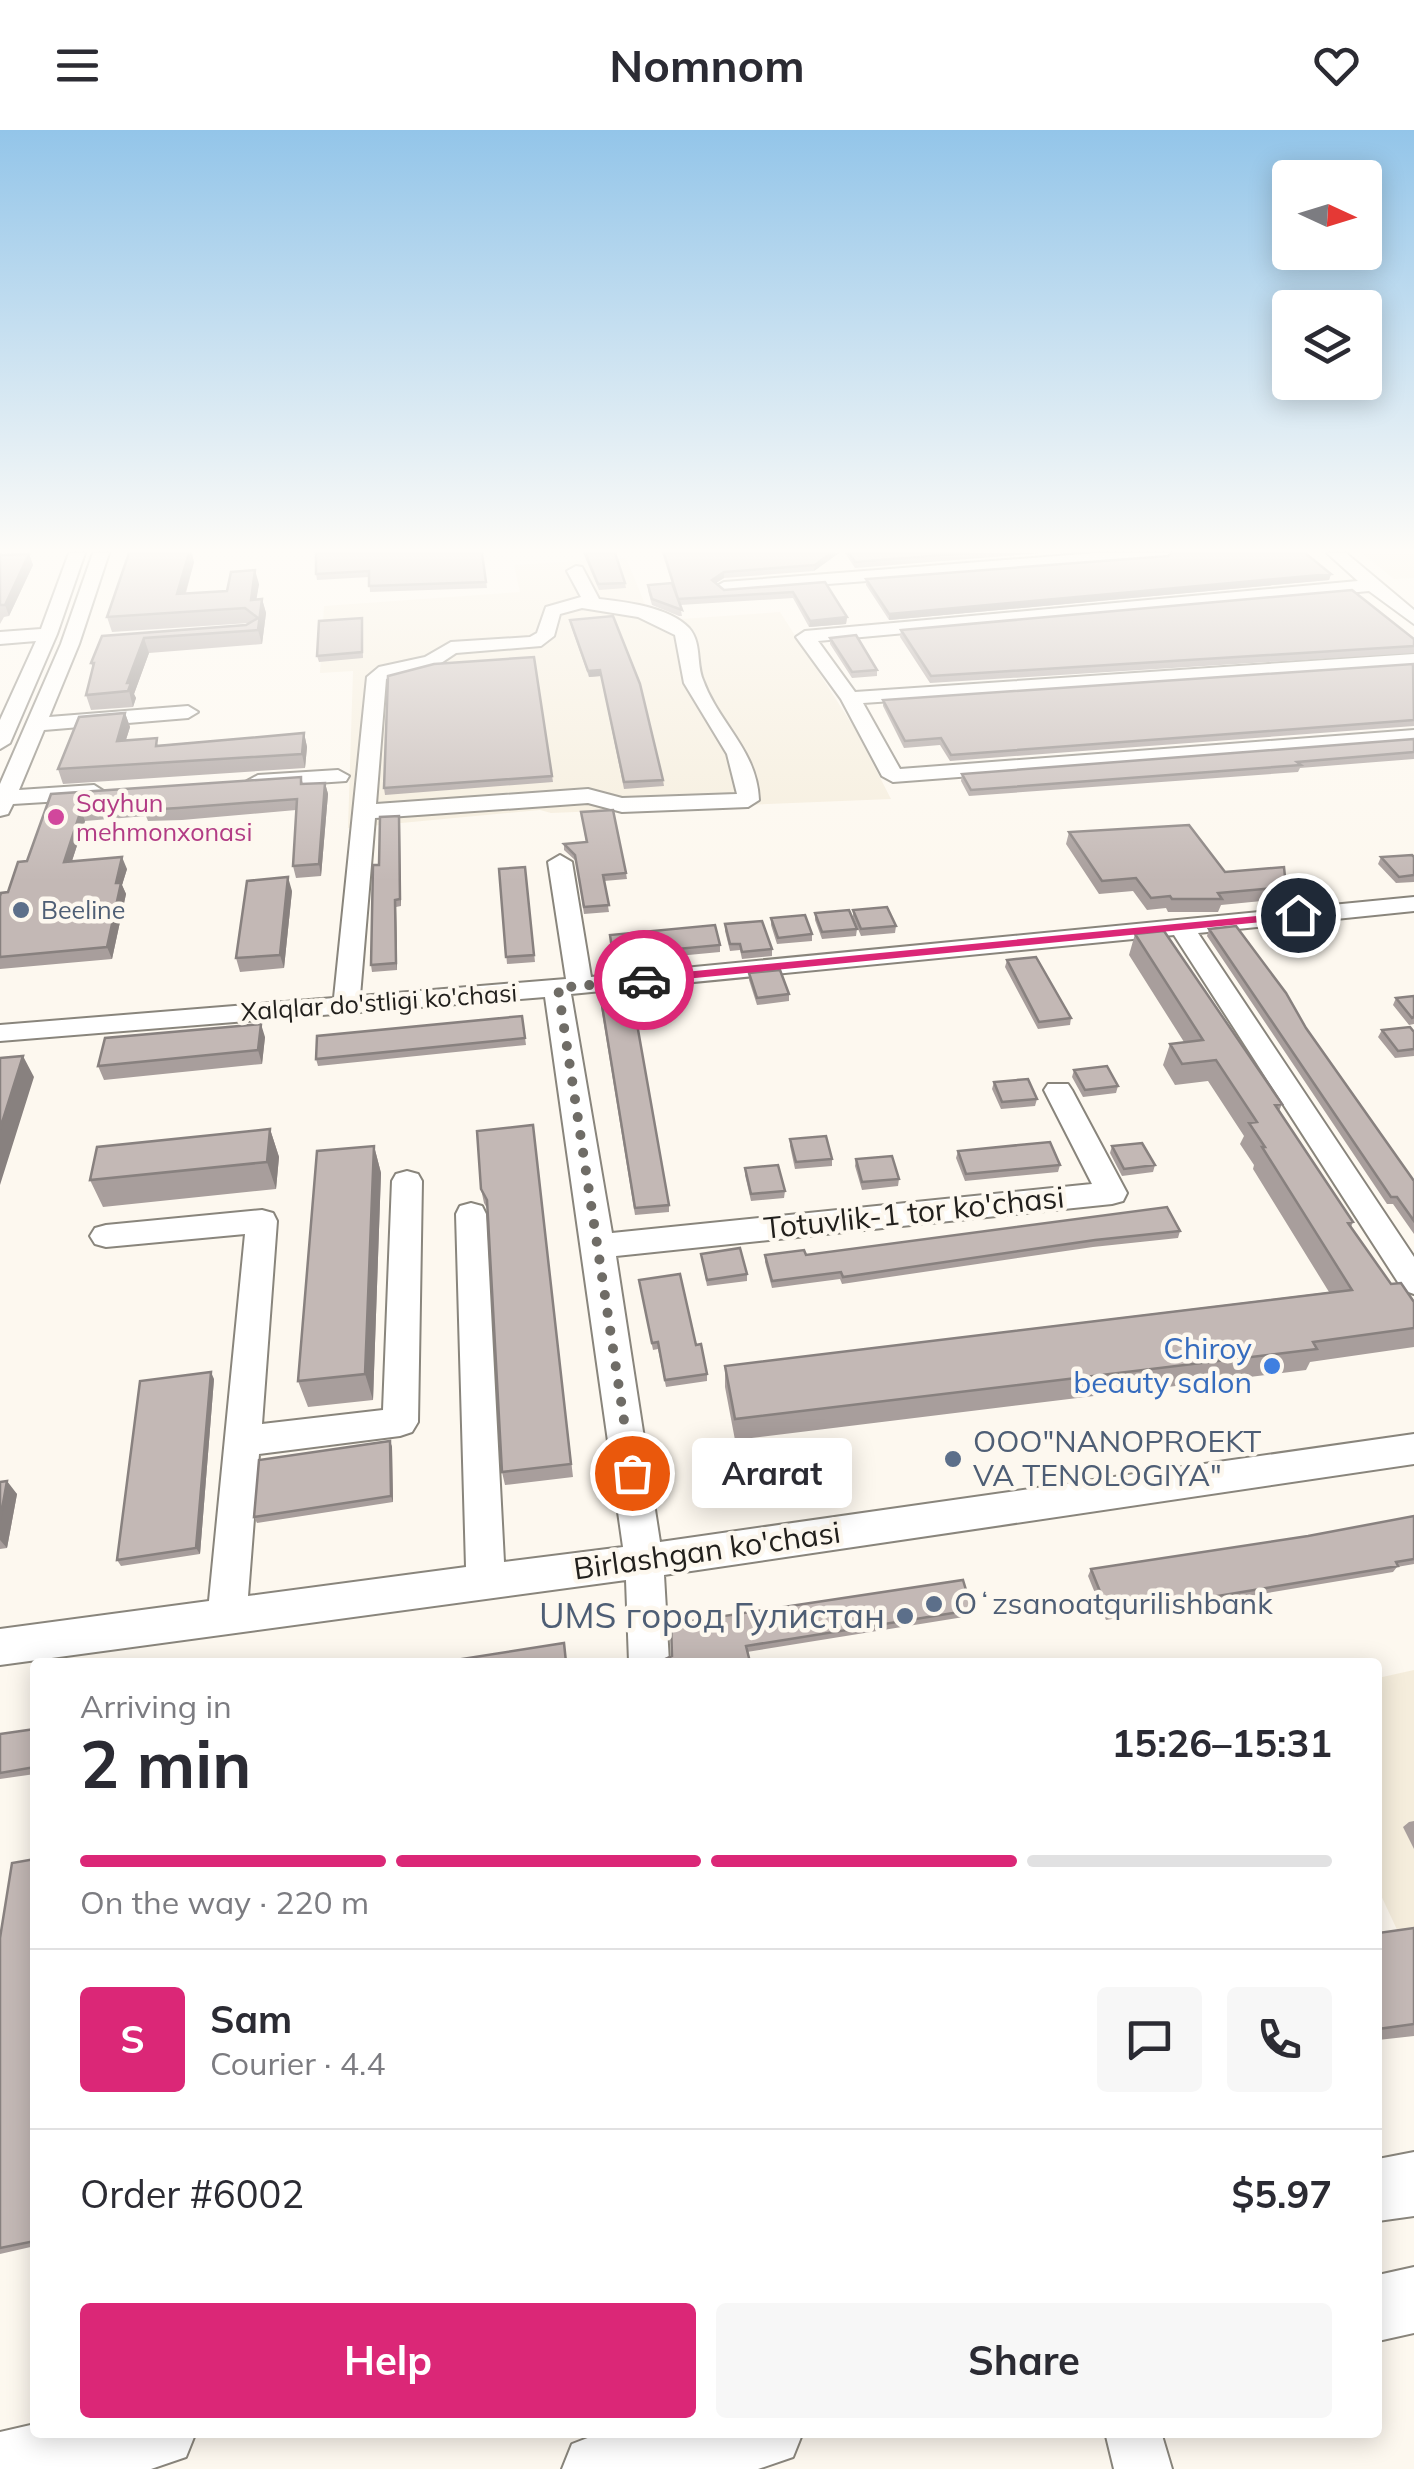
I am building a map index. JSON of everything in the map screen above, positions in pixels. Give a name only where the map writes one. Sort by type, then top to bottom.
[{"type":"main road","points":[[1382,2189],[1414,2184]]},
{"type":"main road","points":[[1382,2307],[1414,2300]]},
{"type":"main road","points":[[0,2467],[134,2438]]},
{"type":"main road","points":[[598,2469],[763,2445]]},
{"type":"street","points":[[0,743],[36,662]]},
{"type":"street","points":[[2,803],[63,662]]},
{"type":"street","points":[[346,1004],[377,677],[392,669],[437,662]]},
{"type":"street","points":[[363,812],[588,796],[622,804],[748,800],[730,734],[692,680],[689,662]]},
{"type":"street","points":[[824,662],[850,698],[893,776],[1414,736]]},
{"type":"street","points":[[850,698],[1382,662]]},
{"type":"street","points":[[38,724],[188,712]]},
{"type":"street","points":[[240,782],[338,776]]},
{"type":"street","points":[[2,803],[122,790]]},
{"type":"street","points":[[560,862],[569,987],[600,1246],[644,1562],[648,1658]]},
{"type":"street","name":"Xalqlar do'stligi ko'chasi","points":[[0,1034],[569,987],[1414,904]]},
{"type":"street","points":[[1181,926],[1414,1282]]},
{"type":"street","name":"Totuvlik-1 tor ko'chasi","points":[[600,1246],[1112,1193],[1058,1090]]},
{"type":"street","points":[[242,1441],[400,1422],[407,1181]]},
{"type":"street","points":[[471,1214],[486,1582]]},
{"type":"street","points":[[106,1236],[262,1220],[227,1616]]},
{"type":"street","name":"Birlashgan ko'chasi","points":[[0,1648],[644,1562],[1414,1449]]},
{"type":"street","points":[[1135,2438],[1143,2469]]},
{"type":"shaded area","points":[[321,662],[812,662],[855,729],[891,799],[551,813],[540,810],[348,828],[353,671],[320,673]]},
{"type":"shaded area","points":[[1414,1670],[1414,1966],[1382,1898],[1382,1677]]},
{"type":"building","points":[[135,662],[128,691],[86,695],[91,663]]},
{"type":"building","points":[[535,662],[552,776],[384,788],[388,676],[434,664]]},
{"type":"building","points":[[585,662],[631,662],[663,780],[624,782],[600,670],[588,671]]},
{"type":"building","points":[[846,662],[872,662],[877,670],[852,672]]},
{"type":"building","points":[[922,662],[1154,662],[931,676]]},
{"type":"building","points":[[1413,664],[1414,720],[951,755],[941,738],[905,741],[883,700]]},
{"type":"building","points":[[125,713],[117,741],[157,738],[156,746],[304,733],[302,754],[58,769],[79,717]]},
{"type":"building","points":[[1414,739],[1414,752],[1297,762],[1301,765],[971,790],[962,774]]},
{"type":"building","points":[[301,777],[301,784],[325,783],[319,864],[293,866],[297,799],[144,810],[146,805],[81,810],[64,862],[122,857],[116,883],[121,883],[107,947],[0,957],[0,896],[8,892],[18,862],[27,861],[51,794]]},
{"type":"building","points":[[613,810],[626,873],[603,875],[609,905],[584,907],[575,855],[564,844],[587,842],[581,812]]},
{"type":"building","points":[[399,816],[396,963],[371,965],[373,865],[379,865],[380,817]]},
{"type":"building","points":[[1189,825],[1225,872],[1284,867],[1286,887],[1218,893],[1222,899],[1151,898],[1136,878],[1102,881],[1069,832]]},
{"type":"building","points":[[1412,855],[1414,875],[1399,877],[1381,857]]},
{"type":"building","points":[[525,867],[534,955],[506,957],[499,869]]},
{"type":"building","points":[[288,877],[280,955],[236,958],[247,881]]},
{"type":"building","points":[[887,907],[896,926],[861,929],[853,910]]},
{"type":"building","points":[[849,910],[857,929],[822,932],[815,913]]},
{"type":"building","points":[[805,915],[812,934],[778,938],[771,918]]},
{"type":"building","points":[[762,921],[772,949],[742,952],[740,944],[730,944],[725,924]]},
{"type":"building","points":[[715,925],[720,945],[613,955],[610,935]]},
{"type":"building","points":[[1236,926],[1414,1181],[1414,1221],[1397,1197],[1391,1197],[1209,929]]},
{"type":"building","points":[[1164,931],[1282,1104],[1275,1105],[1353,1222],[1348,1223],[1391,1284],[1401,1283],[1414,1302],[1414,1328],[1313,1342],[1317,1349],[735,1419],[725,1366],[1352,1290],[1262,1147],[1249,1123],[1257,1122],[1216,1060],[1182,1064],[1170,1044],[1203,1040],[1135,934]]},
{"type":"building","points":[[1036,957],[1071,1018],[1039,1022],[1007,960]]},
{"type":"building","points":[[780,970],[789,994],[757,998],[749,973]]},
{"type":"building","points":[[631,990],[669,1205],[635,1208],[600,993]]},
{"type":"building","points":[[1414,996],[1414,1017],[1412,1018],[1396,998]]},
{"type":"building","points":[[522,1016],[525,1038],[316,1059],[317,1036]]},
{"type":"building","points":[[261,1024],[258,1050],[98,1066],[105,1038]]},
{"type":"building","points":[[1410,1027],[1414,1032],[1414,1049],[1398,1051],[1382,1030]]},
{"type":"building","points":[[23,1056],[0,1129],[0,1058]]},
{"type":"building","points":[[1107,1066],[1118,1086],[1085,1090],[1074,1070]]},
{"type":"building","points":[[1028,1079],[1037,1099],[1002,1102],[994,1082]]},
{"type":"building","points":[[533,1125],[571,1464],[502,1472],[487,1200],[481,1189],[477,1131]]},
{"type":"building","points":[[270,1129],[267,1162],[90,1180],[97,1147]]},
{"type":"building","points":[[826,1136],[832,1159],[796,1162],[790,1139]]},
{"type":"building","points":[[1050,1142],[1060,1165],[966,1174],[958,1151]]},
{"type":"building","points":[[1142,1143],[1155,1165],[1124,1169],[1112,1146]]},
{"type":"building","points":[[374,1146],[365,1374],[298,1381],[317,1151]]},
{"type":"building","points":[[892,1156],[899,1179],[862,1182],[856,1159]]},
{"type":"building","points":[[778,1165],[785,1191],[751,1194],[745,1168]]},
{"type":"building","points":[[1167,1207],[1180,1231],[843,1277],[841,1272],[772,1281],[765,1255],[804,1250],[806,1255]]},
{"type":"building","points":[[740,1248],[747,1274],[707,1280],[701,1254]]},
{"type":"building","points":[[680,1274],[696,1345],[701,1344],[707,1374],[665,1380],[658,1342],[652,1343],[639,1280]]},
{"type":"building","points":[[211,1372],[196,1548],[117,1560],[140,1381]]},
{"type":"building","points":[[390,1441],[391,1496],[254,1517],[259,1460]]},
{"type":"building","points":[[7,1481],[0,1520],[0,1482]]},
{"type":"building","points":[[1414,1516],[1414,1559],[1396,1562],[1398,1566],[1109,1614],[1091,1569],[1308,1536]]},
{"type":"building","points":[[963,1580],[972,1610],[746,1646],[749,1658],[668,1658],[672,1656],[671,1624]]},
{"type":"building","points":[[564,1643],[566,1658],[468,1658]]},
{"type":"building","points":[[30,1730],[30,1768],[0,1773],[0,1734]]},
{"type":"building","points":[[30,1860],[30,2242],[0,2248],[0,1938],[12,1863]]},
{"type":"building","points":[[1414,1928],[1414,2024],[1382,2028],[1382,1932]]},
{"type":"way so far","points":[[632,1473],[558,988],[644,980]]},
{"type":"place","name":"Sayhun mehmonxonasi","points":[[56,817]]},
{"type":"place","name":"Beeline","points":[[21,910]]},
{"type":"place","name":"Chiroy beauty salon","points":[[1272,1366]]},
{"type":"place","name":"ООО\"NANOPROEKT VA TENOLOGIYA\"","points":[[953,1459]]},
{"type":"place","name":"Ararat","points":[[632,1473]]},
{"type":"place","name":"Oʻzsanoatqurilishbank","points":[[934,1604]]},
{"type":"place","name":"UMS город Гулистан","points":[[905,1616]]},
{"type":"route","points":[[644,980],[1298,915]]}]
